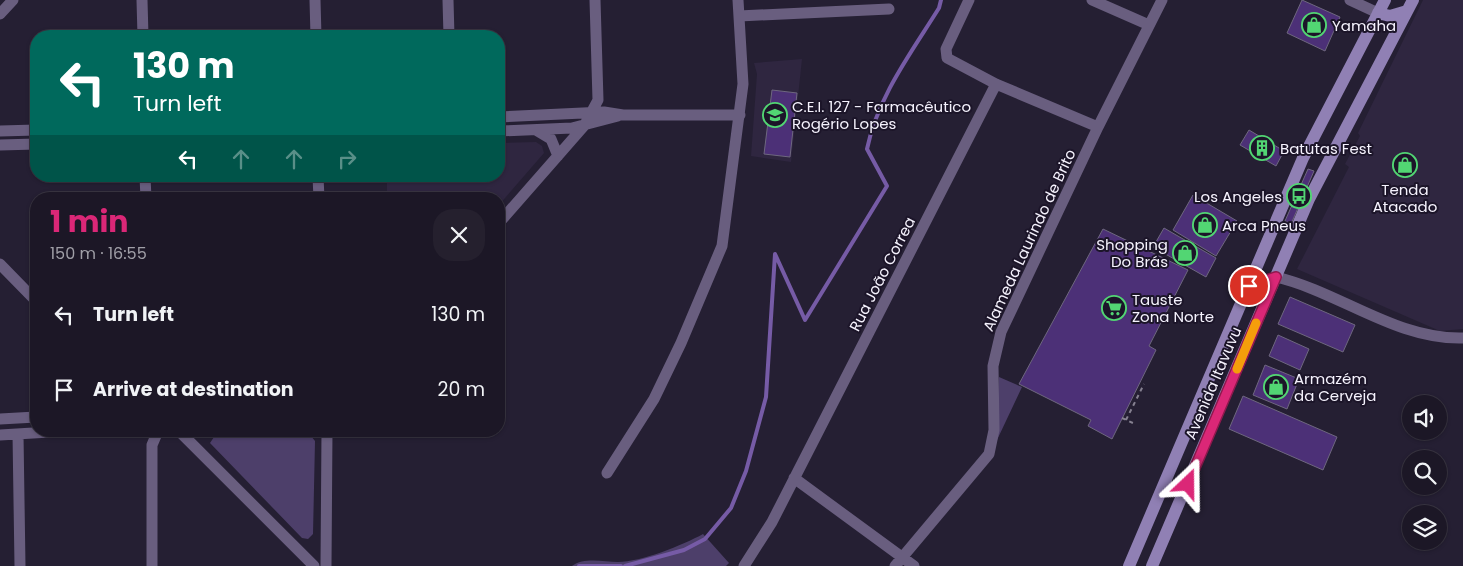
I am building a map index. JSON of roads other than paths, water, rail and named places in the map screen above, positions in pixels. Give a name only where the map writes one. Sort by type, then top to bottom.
[{"type":"main road","name":"Avenida Itavuvu","points":[[1129,566],[1303,158],[1385,0]]},
{"type":"main road","name":"Avenida Itavuvu","points":[[1152,566],[1309,199],[1410,5]]},
{"type":"main road","points":[[1378,13],[1390,16],[1410,5]]},
{"type":"main road","points":[[1249,286],[1276,277]]},
{"type":"street","points":[[0,14],[13,0]]},
{"type":"street","points":[[142,0],[143,30]]},
{"type":"street","points":[[315,0],[316,30]]},
{"type":"street","points":[[448,0],[449,30]]},
{"type":"street","points":[[505,216],[584,126],[598,100],[596,0]]},
{"type":"street","points":[[607,473],[654,398],[681,344],[722,246],[743,84],[738,0]]},
{"type":"street","points":[[969,0],[946,49],[947,58],[996,84],[1098,127]]},
{"type":"street","points":[[1092,0],[1149,25]]},
{"type":"street","name":"Alameda Laurindo de Brito","points":[[899,562],[989,454],[994,430],[994,366],[1001,332],[1098,127],[1162,0]]},
{"type":"street","points":[[1350,0],[1378,13]]},
{"type":"street","points":[[739,16],[889,9]]},
{"type":"street","name":"Rua João Correa","points":[[744,566],[772,522],[996,84]]},
{"type":"street","points":[[505,117],[592,112],[623,115],[740,115]]},
{"type":"street","points":[[505,131],[584,126],[623,115]]},
{"type":"street","points":[[0,131],[30,130]]},
{"type":"street","points":[[536,130],[551,139],[558,156]]},
{"type":"street","points":[[0,145],[30,144]]},
{"type":"street","points":[[0,264],[30,295]]},
{"type":"street","points":[[1276,277],[1296,282],[1408,331],[1463,338]]},
{"type":"street","points":[[0,419],[30,418]]},
{"type":"street","points":[[0,435],[30,433]]},
{"type":"street","points":[[18,434],[20,566]]},
{"type":"street","points":[[152,566],[152,445],[155,437]]},
{"type":"street","points":[[185,437],[314,566]]},
{"type":"street","points":[[326,566],[327,437]]},
{"type":"street","points":[[794,478],[899,562],[914,566]]},
{"type":"street","points":[[305,557],[320,558],[326,550]]},
{"type":"waterway","points":[[625,566],[684,550],[705,539],[731,508],[746,471],[766,397],[775,254],[805,320],[887,186],[867,149],[872,130],[887,93],[939,8],[941,0]]},
{"type":"waterway","points":[[579,566],[621,566]]},
{"type":"place","name":"Yamaha","points":[[1314,25]]},
{"type":"place","name":"C.E.I. 127 - Farmacêutico Rogério Lopes","points":[[775,115]]},
{"type":"place","name":"Batutas Fest","points":[[1262,148]]},
{"type":"place","name":"Tenda Atacado","points":[[1405,165]]},
{"type":"place","name":"Los Angeles","points":[[1299,196]]},
{"type":"place","name":"Arca Pneus","points":[[1205,225]]},
{"type":"place","name":"Shopping Do Brás","points":[[1185,253]]},
{"type":"place","name":"Tauste Zona Norte","points":[[1114,308]]},
{"type":"place","name":"Armazém da Cerveja","points":[[1276,387]]}]
